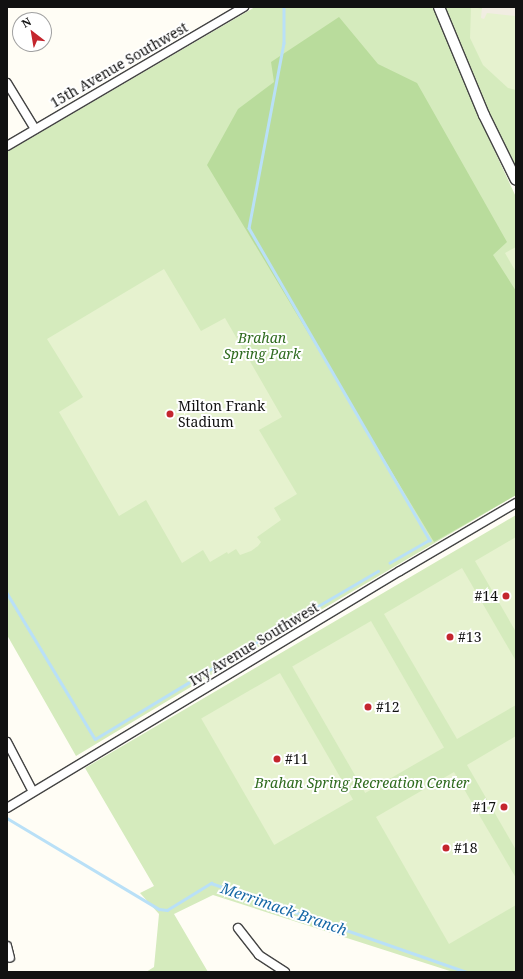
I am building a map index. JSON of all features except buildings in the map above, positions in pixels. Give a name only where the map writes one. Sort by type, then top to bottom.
[{"type":"street","name":"15th Avenue Southwest","points":[[7,146],[244,7]]},
{"type":"street","points":[[439,7],[484,115],[516,180]]},
{"type":"street","points":[[7,83],[35,129]]},
{"type":"street","name":"Ivy Avenue Southwest","points":[[7,808],[400,571],[516,503]]},
{"type":"street","points":[[7,742],[33,792]]},
{"type":"street","points":[[238,928],[259,955],[285,972]]},
{"type":"street","points":[[7,946],[10,958]]},
{"type":"green space","name":"Brahan Spring Park","points":[[255,7],[434,7],[484,128],[516,197],[516,495],[76,756],[7,635],[7,152]]},
{"type":"green space","points":[[445,7],[516,7],[516,173],[498,136]]},
{"type":"green space","points":[[471,7],[516,14],[516,90],[508,88],[483,65],[470,38]]},
{"type":"green space","points":[[339,17],[378,64],[417,83],[507,242],[493,255],[516,291],[516,495],[434,542],[207,165],[238,109],[274,82],[271,62]]},
{"type":"green space","points":[[516,247],[516,272],[505,253]]},
{"type":"green space","name":"Milton Frank Stadium","points":[[164,269],[201,331],[225,318],[282,417],[259,430],[297,494],[274,508],[281,520],[257,537],[261,542],[258,546],[251,551],[240,555],[236,549],[228,554],[227,552],[210,562],[203,550],[182,563],[146,500],[119,516],[59,412],[83,397],[47,339]]},
{"type":"green space","name":"Brahan Spring Recreation Center","points":[[516,515],[516,972],[453,972],[213,895],[174,914],[208,972],[146,972],[154,967],[159,914],[140,893],[154,886],[85,768]]},
{"type":"green space","name":"#14","points":[[516,537],[516,632],[475,561]]},
{"type":"green space","name":"#13","points":[[462,568],[516,661],[516,705],[457,739],[384,614]]},
{"type":"green space","name":"#12","points":[[371,621],[444,747],[365,793],[292,666]]},
{"type":"green space","name":"#11","points":[[280,673],[353,799],[274,845],[201,718]]},
{"type":"green space","name":"#17","points":[[516,736],[516,850],[467,765]]},
{"type":"green space","name":"#18","points":[[454,772],[516,878],[516,905],[449,944],[376,817]]},
{"type":"shaded area","points":[[482,7],[516,7],[516,16],[487,13],[484,19],[481,18]]},
{"type":"waterway","points":[[284,7],[284,43],[249,228],[430,540],[390,563]]},
{"type":"waterway","points":[[301,616],[378,571]]},
{"type":"waterway","points":[[7,593],[95,739],[188,683]]},
{"type":"waterway","points":[[202,674],[283,627]]},
{"type":"waterway","name":"Merrimack Branch","points":[[7,818],[159,909],[167,910],[211,883],[467,972]]},
{"type":"place","name":"Milton Frank Stadium","points":[[170,414]]},
{"type":"place","name":"#14","points":[[506,596]]},
{"type":"place","name":"#13","points":[[450,637]]},
{"type":"place","name":"#12","points":[[368,707]]},
{"type":"place","name":"#11","points":[[277,759]]},
{"type":"place","name":"#17","points":[[504,807]]},
{"type":"place","name":"#18","points":[[446,848]]}]
